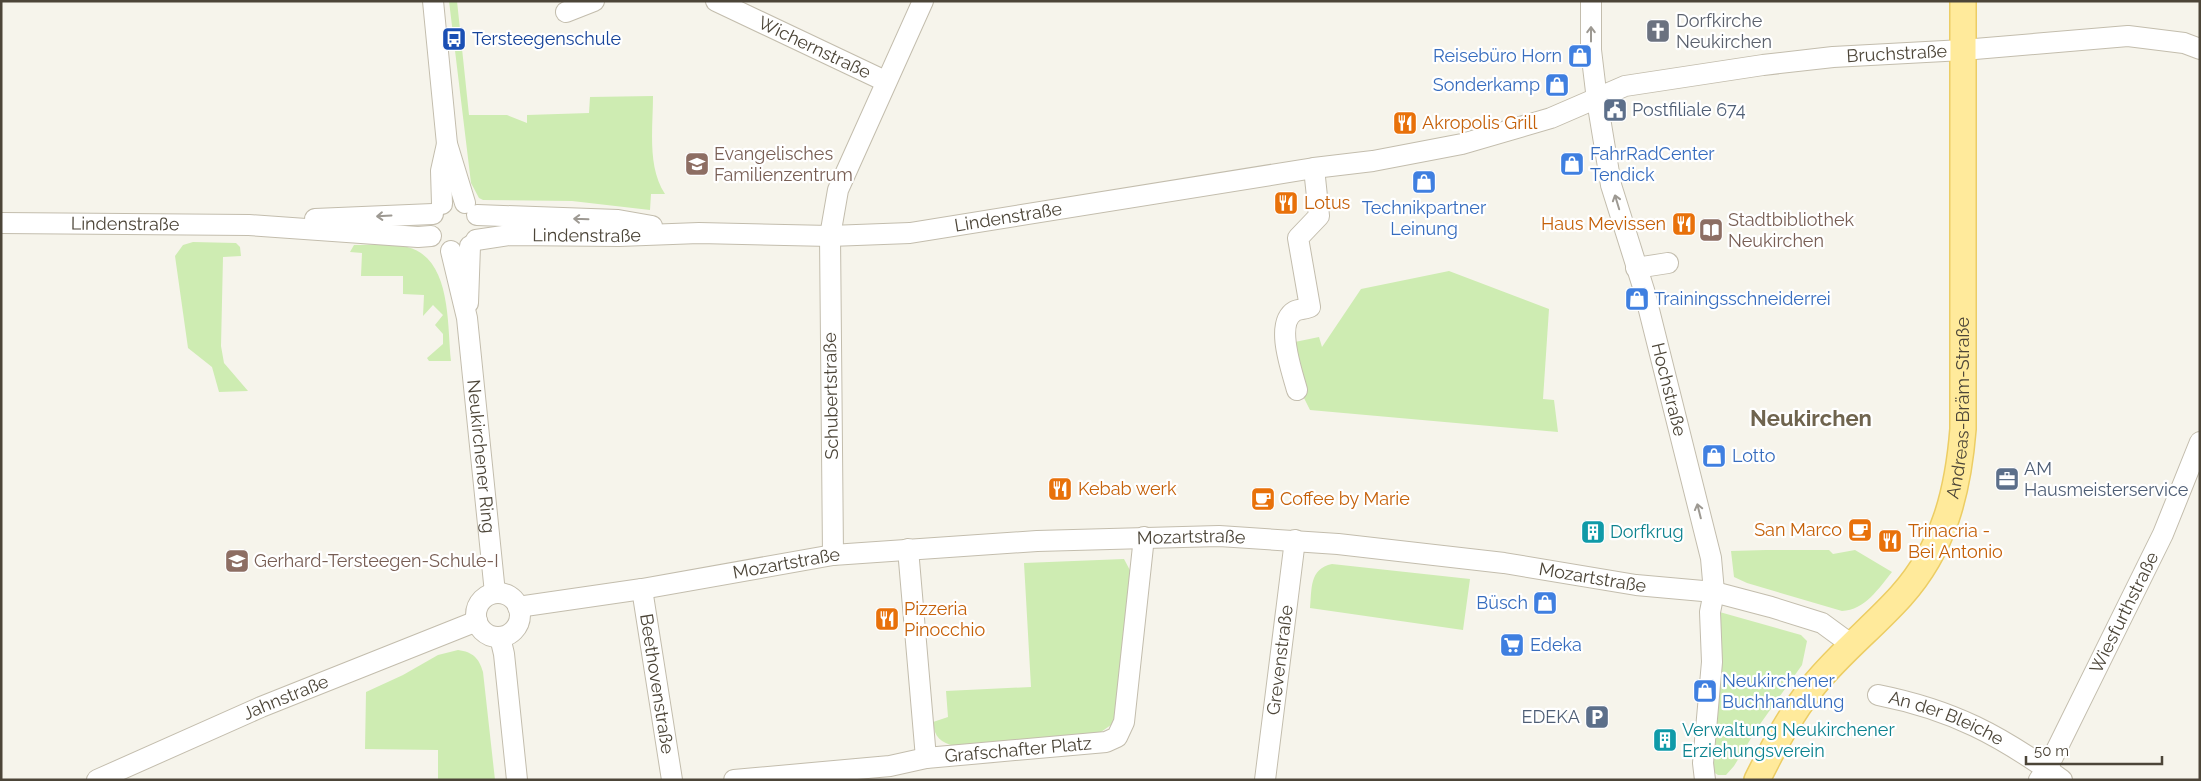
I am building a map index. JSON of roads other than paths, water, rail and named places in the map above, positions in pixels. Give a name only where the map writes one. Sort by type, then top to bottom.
[{"type":"main road","name":"Andreas-Bräm-Straße","points":[[1757,780],[1770,753],[1813,686],[1902,596],[1923,568],[1948,516],[1960,470],[1963,429],[1963,1]]},
{"type":"street","points":[[433,1],[447,144],[471,209],[479,232],[473,243],[461,251],[450,251],[443,248],[431,236],[430,221],[438,209],[454,201],[471,209]]},
{"type":"street","points":[[566,12],[594,1]]},
{"type":"street","name":"Wichernstraße","points":[[716,1],[886,82]]},
{"type":"street","name":"Hochstraße","points":[[1591,1],[1591,50],[1597,100],[1612,185],[1644,290],[1711,558],[1714,592],[1710,612],[1712,662],[1703,763],[1706,780]]},
{"type":"street","name":"Schubertstraße","points":[[833,555],[830,236],[838,190],[886,82],[915,5]]},
{"type":"street","name":"Bruchstraße","points":[[1597,100],[1625,86],[1843,56],[1963,50],[2128,36],[2184,44],[2200,49]]},
{"type":"street","name":"Lindenstraße","points":[[473,243],[510,235],[619,236],[699,233],[830,236],[910,233],[1314,168],[1373,161],[1462,144],[1551,118],[1597,100]]},
{"type":"street","points":[[438,209],[440,171],[447,144]]},
{"type":"street","points":[[1297,390],[1284,333],[1286,323],[1294,312],[1310,307],[1298,238],[1319,216],[1314,168]]},
{"type":"street","name":"Lindenstraße","points":[[249,225],[438,209]]},
{"type":"street","name":"Lindenstraße","points":[[471,209],[618,220],[699,233]]},
{"type":"street","name":"Lindenstraße","points":[[1,223],[249,225],[418,237],[431,236]]},
{"type":"street","name":"Neukirchener Ring","points":[[467,318],[473,243]]},
{"type":"street","name":"Neukirchener Ring","points":[[450,251],[467,318],[494,593]]},
{"type":"street","points":[[1636,268],[1668,263]]},
{"type":"street","name":"Wiesfurthstraße","points":[[2049,776],[2163,534],[2200,442]]},
{"type":"street","name":"Mozartstraße","points":[[518,607],[642,589],[833,555],[908,549],[1219,536],[1295,540],[1504,563],[1636,585],[1714,592],[1822,623],[1852,645]]},
{"type":"street","name":"Grafschafter Platz","points":[[908,549],[926,758],[1106,742],[1117,737],[1124,722],[1144,538]]},
{"type":"street","name":"Grevenstraße","points":[[1265,780],[1295,540]]},
{"type":"street","name":"Beethovenstraße","points":[[642,589],[672,780]]},
{"type":"street","points":[[494,593],[509,596],[518,607],[520,615],[514,630],[500,637],[486,634],[477,621],[476,614],[481,600],[494,593]]},
{"type":"street","name":"Jahnstraße","points":[[97,780],[261,708],[477,621]]},
{"type":"street","points":[[500,637],[504,654],[517,780]]},
{"type":"street","name":"An der Bleiche","points":[[1878,695],[1916,703],[1949,714],[2005,740],[2049,776]]},
{"type":"street","points":[[734,780],[890,766],[926,758]]},
{"type":"place","name":"Dorfkirche Neukirchen","points":[[1658,31]]},
{"type":"place","name":"Tersteegenschule","points":[[454,39]]},
{"type":"place","name":"Reisebüro Horn","points":[[1580,56]]},
{"type":"place","name":"Sonderkamp","points":[[1557,85]]},
{"type":"place","name":"Postfiliale 674","points":[[1615,110]]},
{"type":"place","name":"Akropolis Grill","points":[[1405,123]]},
{"type":"place","name":"Evangelisches Familienzentrum","points":[[697,164]]},
{"type":"place","name":"FahrRadCenter Tendick","points":[[1572,164]]},
{"type":"place","name":"Technikpartner Leinung","points":[[1424,182]]},
{"type":"place","name":"Lotus","points":[[1286,203]]},
{"type":"place","name":"Haus Mevissen","points":[[1684,224]]},
{"type":"place","name":"Stadtbibliothek Neukirchen","points":[[1711,230]]},
{"type":"place","name":"Trainingsschneiderrei","points":[[1637,299]]},
{"type":"place","name":"Lotto","points":[[1714,456]]},
{"type":"place","name":"AM Hausmeisterservice","points":[[2007,479]]},
{"type":"place","name":"Kebab werk","points":[[1060,489]]},
{"type":"place","name":"Coffee by Marie","points":[[1263,499]]},
{"type":"place","name":"San Marco","points":[[1860,530]]},
{"type":"place","name":"Dorfkrug","points":[[1593,532]]},
{"type":"place","name":"Trinacria - Bei Antonio","points":[[1890,541]]},
{"type":"place","name":"Gerhard-Tersteegen-Schule-I","points":[[237,561]]},
{"type":"place","name":"Büsch","points":[[1545,603]]},
{"type":"place","name":"Pizzeria Pinocchio","points":[[887,619]]},
{"type":"place","name":"Edeka","points":[[1512,645]]},
{"type":"place","name":"Neukirchener Buchhandlung","points":[[1705,691]]},
{"type":"place","name":"EDEKA","points":[[1597,717]]},
{"type":"place","name":"Verwaltung Neukirchener Erziehungsverein","points":[[1665,740]]},
{"type":"district","name":"Neukirchen","points":[[1811,418]]}]
